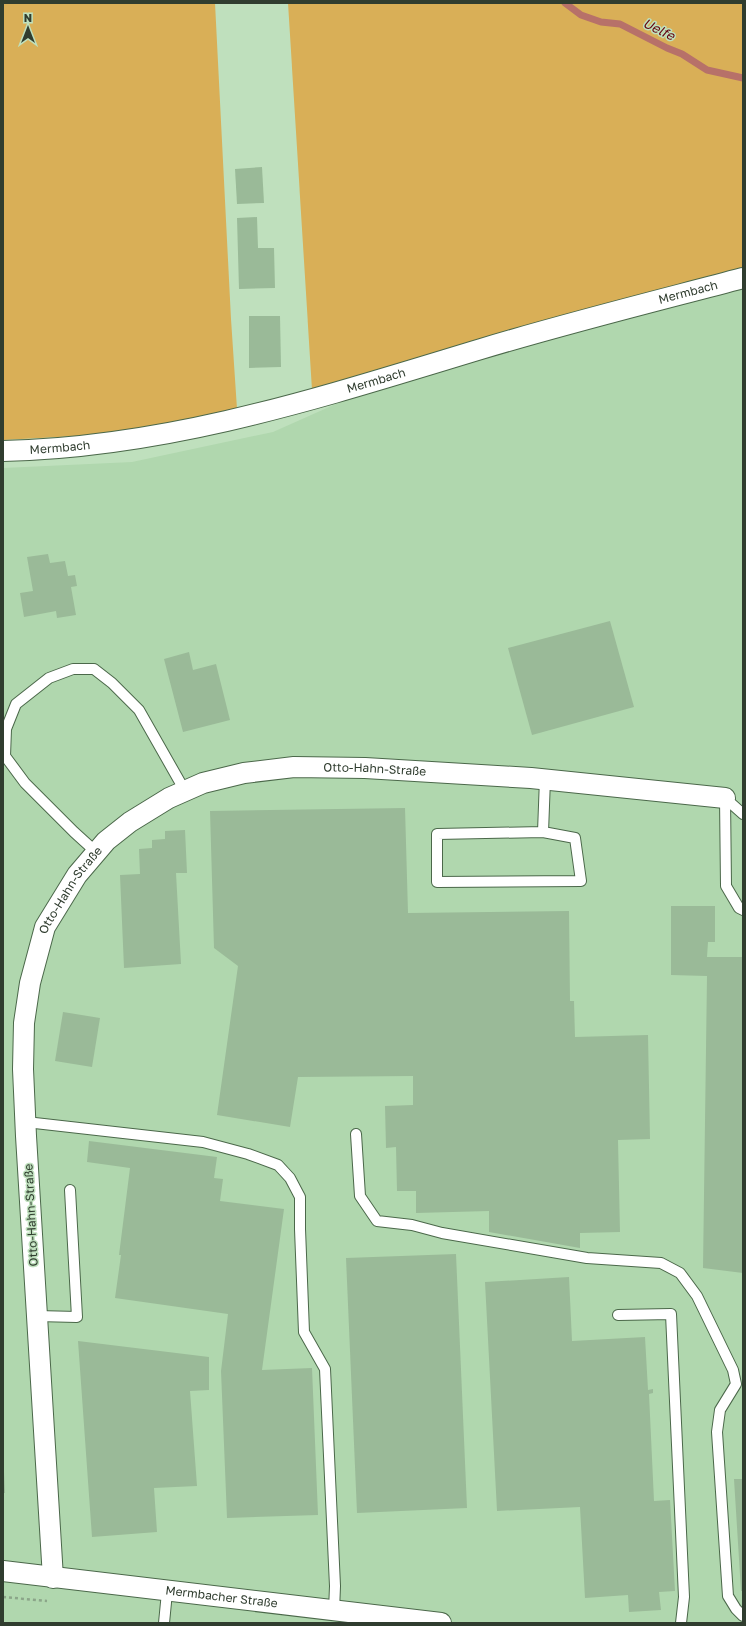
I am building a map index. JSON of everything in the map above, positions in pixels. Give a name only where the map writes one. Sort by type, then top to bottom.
[{"type":"street","name":"Mermbach","points":[[3,451],[71,448],[125,442],[268,412],[373,383],[482,349],[743,278]]},
{"type":"street","name":"Otto-Hahn-Straße","points":[[53,1578],[23,1069],[24,1023],[30,983],[45,927],[77,875],[96,852],[106,841],[130,822],[169,798],[203,783],[244,773],[294,767],[365,768],[545,779],[725,798]]},
{"type":"street","name":"Mermbacher Straße","points":[[3,1571],[167,1592],[441,1623]]},
{"type":"lane","points":[[96,852],[25,783],[5,756],[6,729],[16,704],[49,678],[73,669],[94,669],[112,683],[139,710],[185,791]]},
{"type":"lane","points":[[543,832],[545,779]]},
{"type":"lane","points":[[725,798],[743,814]]},
{"type":"lane","points":[[725,798],[726,886],[739,908],[743,910]]},
{"type":"lane","points":[[543,832],[575,838],[581,881],[437,882],[437,834],[543,832]]},
{"type":"lane","points":[[26,1122],[203,1142],[248,1154],[278,1166],[290,1178],[300,1197],[304,1332],[325,1369],[335,1586],[334,1611]]},
{"type":"lane","points":[[356,1134],[360,1196],[377,1221],[412,1225],[442,1233],[587,1258],[661,1263],[680,1273],[697,1296],[733,1370],[736,1384],[720,1410],[717,1432],[728,1596],[736,1609],[743,1616]]},
{"type":"lane","points":[[37,1316],[77,1317],[70,1190]]},
{"type":"lane","points":[[618,1315],[672,1314],[684,1597],[681,1623]]},
{"type":"lane","points":[[164,1623],[167,1592]]},
{"type":"shaded area","points":[[3,3],[215,3],[237,409],[113,434],[3,440]]},
{"type":"shaded area","points":[[288,3],[743,3],[743,274],[312,390]]},
{"type":"shaded area","points":[[743,280],[743,1623],[3,1623],[3,468],[132,462],[273,432],[374,387]]},
{"type":"building","points":[[262,167],[264,203],[237,204],[235,169]]},
{"type":"building","points":[[257,217],[258,248],[274,248],[275,288],[239,289],[237,218]]},
{"type":"building","points":[[249,316],[280,316],[281,367],[249,368]]},
{"type":"building","points":[[48,554],[50,563],[65,561],[68,576],[75,575],[77,586],[71,587],[76,615],[57,618],[56,611],[24,617],[20,593],[33,591],[27,557]]},
{"type":"building","points":[[610,621],[634,707],[532,735],[508,648]]},
{"type":"building","points":[[189,652],[193,670],[216,664],[230,720],[183,732],[164,659]]},
{"type":"building","points":[[405,808],[408,913],[569,911],[570,1001],[574,1001],[575,1037],[648,1035],[650,1139],[618,1140],[620,1232],[580,1233],[580,1248],[489,1232],[489,1211],[416,1213],[416,1191],[397,1191],[396,1147],[386,1148],[385,1106],[413,1105],[413,1076],[298,1077],[290,1127],[217,1115],[238,966],[214,948],[210,811]]},
{"type":"building","points":[[185,830],[187,873],[176,873],[181,964],[124,968],[120,875],[140,874],[139,849],[152,848],[152,840],[165,839],[165,831]]},
{"type":"building","points":[[671,906],[715,906],[715,942],[708,942],[707,957],[743,957],[743,1273],[703,1268],[707,976],[671,975]]},
{"type":"building","points":[[63,1012],[100,1018],[92,1067],[55,1061]]},
{"type":"building","points":[[89,1141],[217,1157],[214,1178],[223,1179],[220,1201],[284,1209],[262,1370],[312,1368],[318,1515],[227,1518],[221,1371],[228,1314],[115,1298],[130,1168],[87,1162]]},
{"type":"building","points":[[456,1254],[467,1508],[357,1513],[346,1258]]},
{"type":"building","points":[[569,1277],[572,1341],[645,1337],[648,1390],[653,1389],[653,1393],[649,1394],[654,1501],[670,1500],[675,1591],[659,1592],[661,1610],[629,1612],[628,1595],[585,1598],[580,1507],[497,1511],[485,1282]]},
{"type":"building","points":[[78,1341],[209,1357],[209,1390],[190,1391],[197,1486],[154,1488],[157,1532],[92,1537]]},
{"type":"building","points":[[4,1472],[5,1493],[3,1493]]},
{"type":"building","points":[[734,1479],[743,1479],[743,1591],[741,1591]]},
{"type":"waterway","name":"Uelfe","points":[[565,3],[581,15],[601,22],[620,24],[682,54],[707,70],[743,78]]}]
